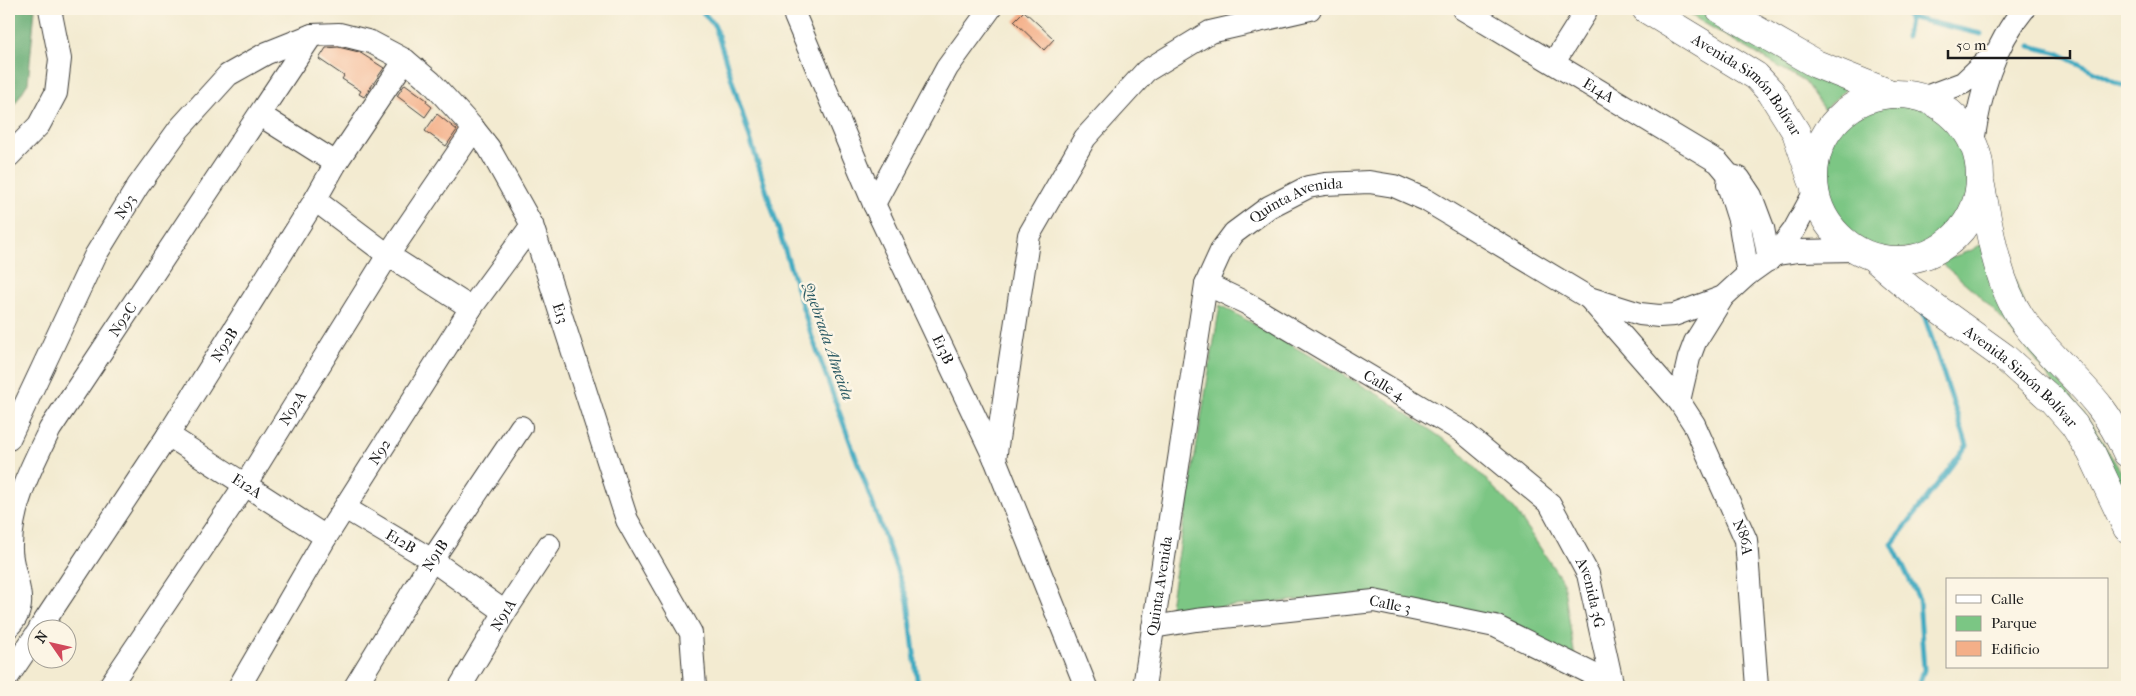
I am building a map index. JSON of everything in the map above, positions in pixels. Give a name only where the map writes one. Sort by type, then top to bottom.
[{"type":"highway","name":"Avenida Simón Bolívar","points":[[1646,9],[1673,23],[1756,76],[1771,92],[1796,132],[1826,223],[1837,236],[2004,357],[2052,400],[2074,425],[2091,452],[2127,528]]},
{"type":"highway","name":"Avenida Simón Bolívar","points":[[1720,9],[1750,17],[1816,64],[1891,94]]},
{"type":"highway","name":"Avenida Simón Bolívar","points":[[1814,191],[1815,160],[1825,135],[1842,114],[1865,100],[1891,94],[1907,94],[1923,98],[1943,108],[1960,123],[1973,142],[1979,162],[1980,182],[1992,242],[2016,309],[2042,345],[2100,407],[2127,453]]},
{"type":"highway","name":"Avenida Simón Bolívar","points":[[1864,254],[1898,261],[1923,257],[1945,245],[1963,228],[1975,206],[1980,182]]},
{"type":"street","points":[[9,156],[39,126],[56,93],[60,59],[50,9]]},
{"type":"street","points":[[874,204],[947,68],[990,9]]},
{"type":"street","points":[[995,459],[1029,235],[1085,138],[1146,71],[1210,32],[1310,9]]},
{"type":"street","name":"E14A","points":[[1463,9],[1718,162],[1729,175],[1739,178],[1751,196],[1773,257]]},
{"type":"street","points":[[1973,142],[1980,100],[1998,50],[2013,22],[2024,9]]},
{"type":"street","name":"E13B","points":[[796,12],[874,204],[995,459],[1086,687]]},
{"type":"street","points":[[1554,62],[1585,13]]},
{"type":"street","name":"E13","points":[[312,35],[339,34],[371,42],[405,60],[431,82],[489,148],[532,224],[627,520],[691,633],[695,687]]},
{"type":"street","name":"N92C","points":[[9,626],[14,621],[21,607],[10,546],[19,495],[50,429],[312,35]]},
{"type":"street","name":"N93","points":[[9,439],[96,256],[138,186],[179,129],[228,75],[266,54],[312,35]]},
{"type":"street","points":[[1923,98],[1963,83],[1998,50]]},
{"type":"street","name":"N92B","points":[[47,618],[168,435],[315,200],[336,163],[405,60]]},
{"type":"street","points":[[260,115],[336,163]]},
{"type":"street","name":"N92A","points":[[110,687],[245,485],[388,255],[474,129]]},
{"type":"street","points":[[1729,175],[1728,185],[1739,220],[1748,274]]},
{"type":"street","name":"Quinta Avenida","points":[[1144,687],[1206,284],[1222,249],[1234,233],[1269,207],[1308,187],[1325,184],[1369,182],[1394,186],[1426,200],[1589,298],[1626,311],[1659,316],[1674,315],[1723,297],[1748,274],[1773,257],[1794,230],[1814,191]]},
{"type":"street","points":[[315,200],[388,255],[471,308]]},
{"type":"street","name":"N92","points":[[239,687],[326,537],[471,308],[532,224]]},
{"type":"street","name":"Quinta Avenida","points":[[1773,257],[1797,251],[1864,254]]},
{"type":"street","name":"Calle 4","points":[[1206,284],[1246,303],[1463,432],[1550,504]]},
{"type":"street","points":[[1679,401],[1689,358],[1695,342],[1723,297]]},
{"type":"street","name":"N86A","points":[[1589,298],[1679,401],[1694,424],[1746,540],[1757,687]]},
{"type":"street","name":"N91B","points":[[355,687],[432,560],[521,427]]},
{"type":"street","name":"E12A","points":[[168,435],[326,537]]},
{"type":"street","name":"Avenida 3G","points":[[1550,504],[1588,574],[1613,686]]},
{"type":"street","name":"E12B","points":[[345,508],[432,560],[505,612]]},
{"type":"street","name":"N91A","points":[[460,687],[505,612],[549,545]]},
{"type":"street","name":"Calle 3","points":[[1153,626],[1374,601],[1495,626],[1613,686]]},
{"type":"street","points":[[9,676],[28,647]]},
{"type":"green space","points":[[9,9],[35,9],[28,83],[9,113]]},
{"type":"green space","points":[[1680,9],[1699,9],[1766,48],[1855,80],[1824,110],[1805,82]]},
{"type":"green space","points":[[1898,100],[1927,106],[1951,122],[1967,146],[1973,175],[1967,204],[1951,228],[1927,244],[1898,250],[1869,244],[1845,228],[1829,204],[1823,175],[1829,146],[1845,122],[1869,106]]},
{"type":"green space","points":[[1980,245],[2003,249],[2048,367],[2082,410],[2127,481],[2127,500],[2066,403],[2021,341],[1969,286],[1939,262],[1972,250]]},
{"type":"green space","points":[[1220,305],[1386,399],[1456,448],[1515,510],[1563,582],[1575,658],[1367,594],[1169,612]]},
{"type":"building","points":[[1024,11],[1054,39],[1044,50],[1014,21]]},
{"type":"building","points":[[338,47],[359,52],[384,68],[364,97],[359,94],[361,91],[342,79],[344,76],[319,59],[326,48]]},
{"type":"building","points":[[405,84],[427,100],[426,102],[432,107],[425,117],[397,96]]},
{"type":"building","points":[[437,114],[457,130],[446,146],[425,131]]},
{"type":"waterway","name":"Quebrada Almeida","points":[[700,9],[715,26],[812,337],[908,601],[918,687]]},
{"type":"waterway","points":[[1906,37],[1911,9]]},
{"type":"waterway","points":[[1908,17],[1981,34]]},
{"type":"waterway","points":[[2030,46],[2058,53],[2127,88]]},
{"type":"waterway","points":[[1918,687],[1924,670],[1919,599],[1892,544],[1967,445],[1923,312]]}]
